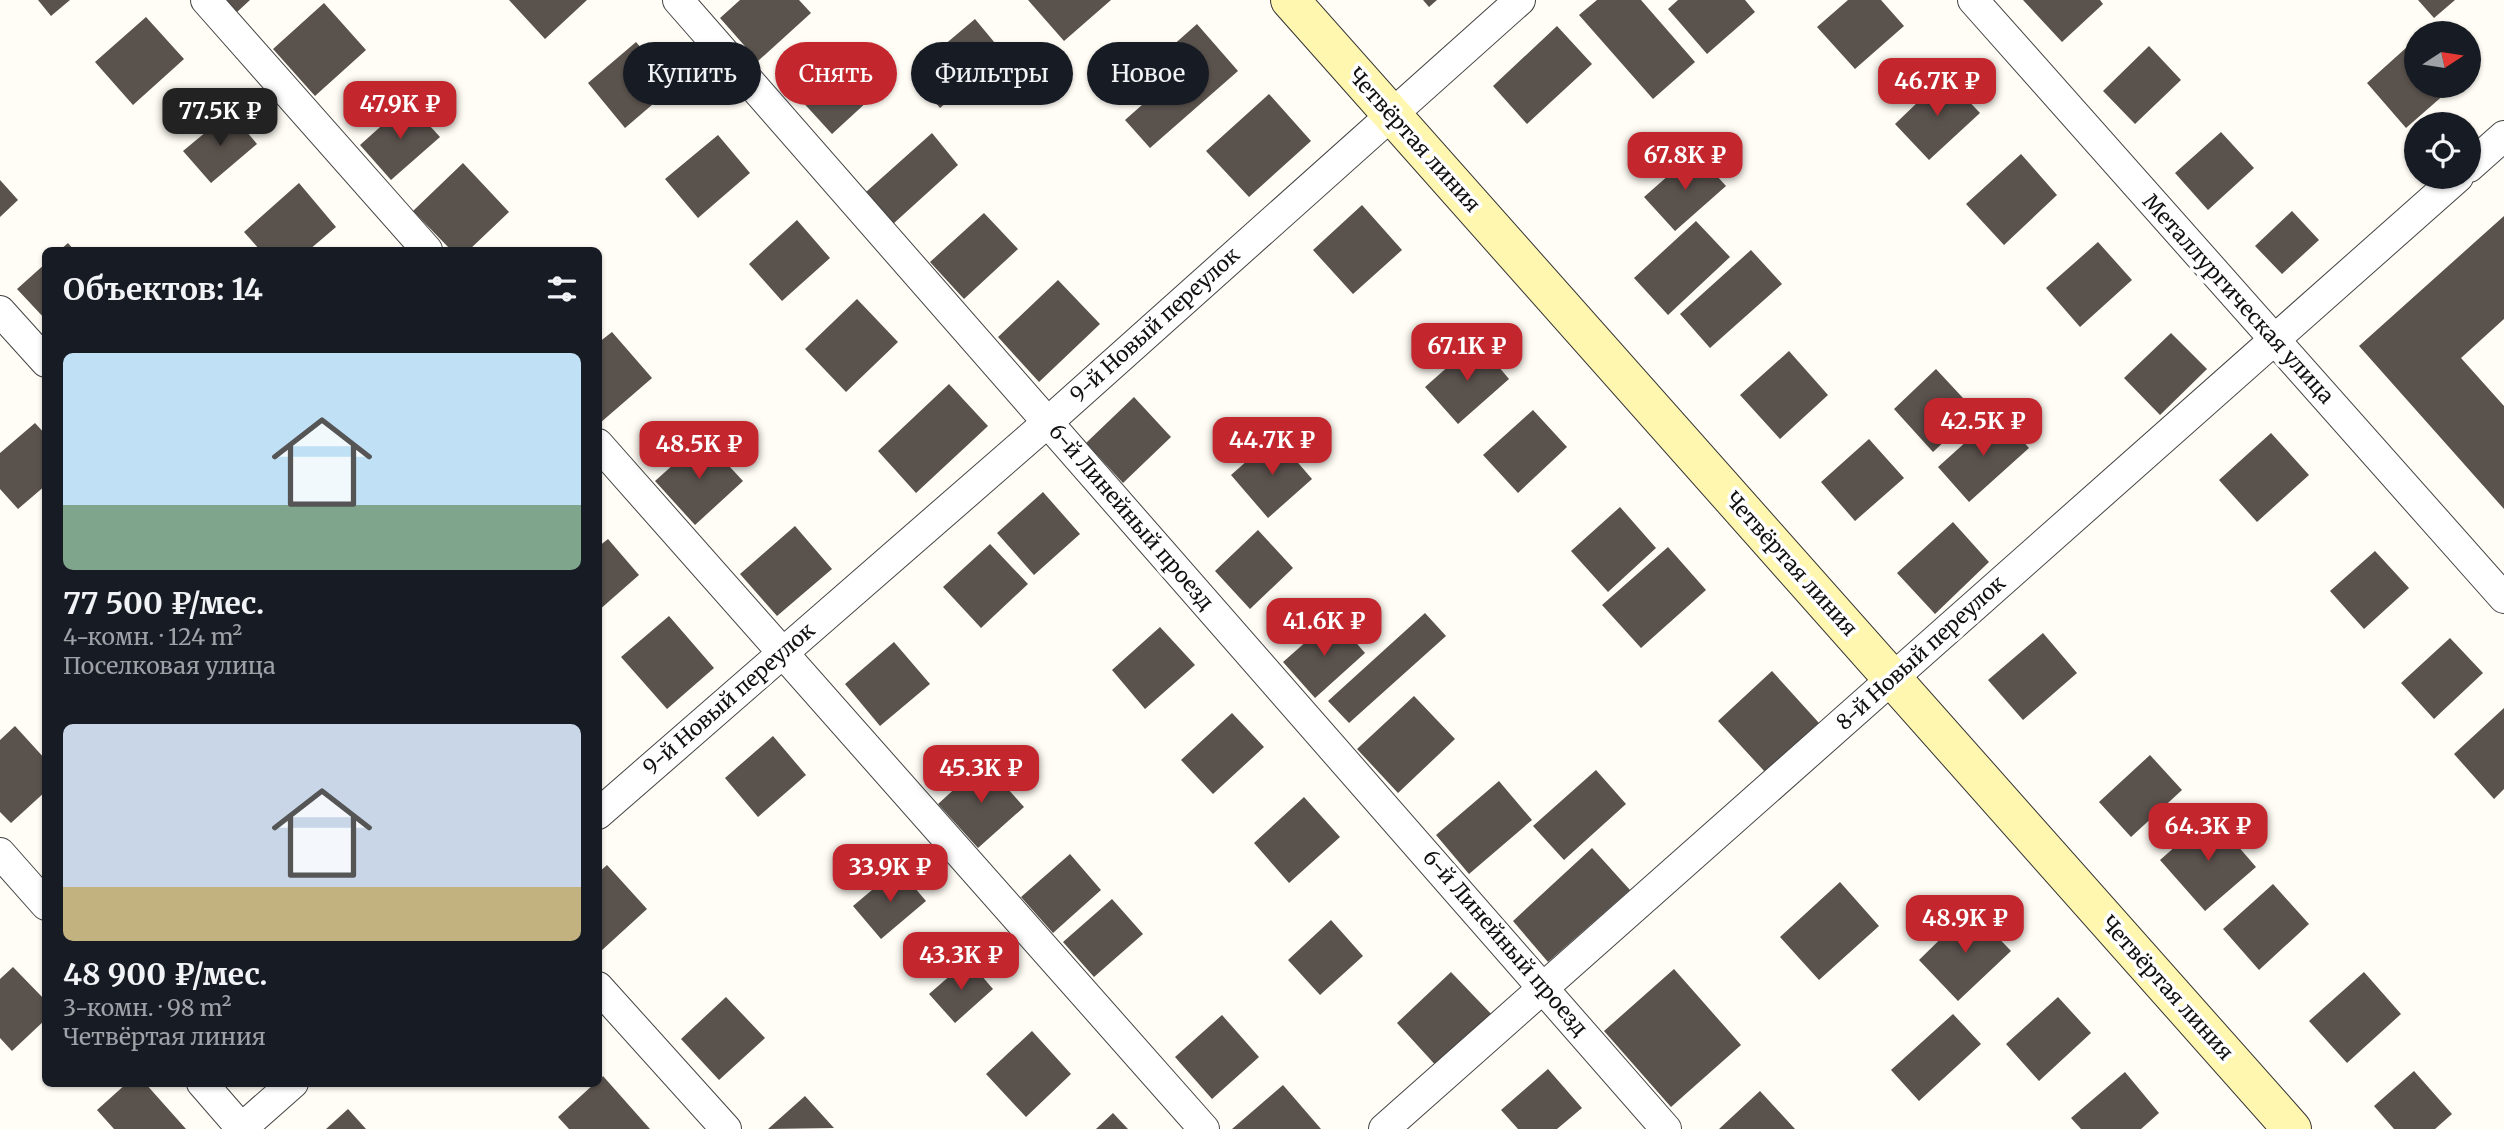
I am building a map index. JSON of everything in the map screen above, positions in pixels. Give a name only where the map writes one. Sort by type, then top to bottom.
[{"type":"street","points":[[206,0],[424,247]]},
{"type":"street","name":"6-й Линейный проезд","points":[[678,0],[1666,1129]]},
{"type":"street","name":"Четвёртая линия","points":[[1290,0],[2292,1129]]},
{"type":"street","name":"9-й Новый переулок","points":[[602,810],[1048,422],[1520,0]]},
{"type":"street","name":"Металлургическая улица","points":[[1973,0],[2504,598]]},
{"type":"street","points":[[2481,156],[2504,136]]},
{"type":"street","name":"8-й Новый переулок","points":[[1384,1129],[2444,189]]},
{"type":"street","points":[[0,311],[42,358]]},
{"type":"street","points":[[602,449],[1204,1129]]},
{"type":"street","points":[[0,853],[42,900]]},
{"type":"street","points":[[602,991],[726,1129]]},
{"type":"street","points":[[205,1087],[242,1129],[289,1087]]},
{"type":"building","points":[[38,0],[70,0],[51,16]]},
{"type":"building","points":[[226,0],[250,0],[237,12]]},
{"type":"building","points":[[509,0],[587,0],[545,39]]},
{"type":"building","points":[[740,0],[799,0],[811,13],[779,42],[775,42],[775,46],[761,58],[761,42],[741,42],[720,18]]},
{"type":"building","points":[[1028,0],[1111,0],[1064,41]]},
{"type":"building","points":[[1423,0],[1437,0],[1429,7]]},
{"type":"building","points":[[1597,0],[1641,0],[1695,62],[1653,99],[1579,15]]},
{"type":"building","points":[[1678,0],[1745,0],[1755,12],[1707,54],[1668,9]]},
{"type":"building","points":[[1848,0],[1881,0],[1904,26],[1855,69],[1817,27]]},
{"type":"building","points":[[2023,0],[2100,0],[2103,4],[2062,42]]},
{"type":"building","points":[[2418,0],[2455,0],[2434,18]]},
{"type":"building","points":[[324,3],[366,50],[315,96],[273,49]]},
{"type":"building","points":[[146,17],[184,59],[133,105],[95,62]]},
{"type":"building","points":[[975,19],[994,42],[948,42]]},
{"type":"building","points":[[1197,24],[1238,71],[1209,96],[1209,42],[1177,42]]},
{"type":"building","points":[[1557,26],[1592,64],[1527,124],[1493,86]]},
{"type":"building","points":[[2149,46],[2181,80],[2135,124],[2103,91]]},
{"type":"building","points":[[2404,50],[2404,98],[2440,98],[2424,112],[2404,112],[2404,126],[2367,83]]},
{"type":"building","points":[[623,53],[623,105],[652,105],[625,128],[588,83]]},
{"type":"building","points":[[1945,76],[1980,113],[1929,160],[1895,124]]},
{"type":"building","points":[[1269,94],[1311,141],[1249,197],[1206,151]]},
{"type":"building","points":[[408,102],[440,137],[391,180],[360,145]]},
{"type":"building","points":[[805,105],[864,105],[832,134]]},
{"type":"building","points":[[1142,105],[1199,105],[1150,148],[1125,120]]},
{"type":"building","points":[[230,112],[257,144],[211,183],[183,151]]},
{"type":"building","points":[[2221,132],[2254,168],[2208,210],[2175,173]]},
{"type":"building","points":[[932,133],[958,165],[893,224],[866,192]]},
{"type":"building","points":[[718,135],[750,173],[698,218],[665,179]]},
{"type":"building","points":[[1695,152],[1726,186],[1675,231],[1644,197]]},
{"type":"building","points":[[2021,154],[2057,195],[2004,245],[1966,204]]},
{"type":"building","points":[[463,163],[509,212],[472,247],[448,247],[413,211]]},
{"type":"building","points":[[0,180],[18,200],[0,217]]},
{"type":"building","points":[[299,183],[336,227],[313,247],[257,247],[244,232]]},
{"type":"building","points":[[1362,205],[1402,250],[1353,294],[1313,250]]},
{"type":"building","points":[[2292,211],[2319,240],[2282,274],[2255,246]]},
{"type":"building","points":[[984,213],[1018,249],[964,299],[930,262]]},
{"type":"building","points":[[2504,216],[2504,319],[2461,358],[2504,406],[2504,509],[2359,346]]},
{"type":"building","points":[[797,220],[830,258],[782,301],[749,264]]},
{"type":"building","points":[[1696,221],[1730,257],[1668,315],[1634,278]]},
{"type":"building","points":[[2098,242],[2132,280],[2080,327],[2046,288]]},
{"type":"building","points":[[1751,250],[1782,284],[1710,348],[1680,314]]},
{"type":"building","points":[[42,267],[42,316],[17,289]]},
{"type":"building","points":[[1058,280],[1100,324],[1039,382],[998,337]]},
{"type":"building","points":[[857,299],[898,342],[846,392],[805,349]]},
{"type":"building","points":[[612,332],[652,378],[602,421],[602,340]]},
{"type":"building","points":[[2171,333],[2207,369],[2160,415],[2124,378]]},
{"type":"building","points":[[1477,341],[1509,379],[1458,424],[1425,387]]},
{"type":"building","points":[[1789,351],[1828,395],[1780,439],[1740,395]]},
{"type":"building","points":[[1936,369],[1976,412],[1933,452],[1894,409]]},
{"type":"building","points":[[949,384],[988,426],[916,493],[878,451]]},
{"type":"building","points":[[1134,397],[1171,437],[1123,483],[1086,443]]},
{"type":"building","points":[[1533,410],[1567,447],[1518,493],[1483,455]]},
{"type":"building","points":[[1998,413],[2029,448],[1969,502],[1938,467]]},
{"type":"building","points":[[35,423],[42,431],[42,488],[18,509],[0,489],[0,453]]},
{"type":"building","points":[[2271,433],[2309,475],[2257,522],[2219,480]]},
{"type":"building","points":[[1275,436],[1312,479],[1268,518],[1231,475]]},
{"type":"building","points":[[703,438],[743,481],[695,525],[655,481]]},
{"type":"building","points":[[1869,439],[1904,478],[1855,521],[1821,482]]},
{"type":"building","points":[[1043,492],[1080,534],[1034,575],[997,533]]},
{"type":"building","points":[[1620,507],[1656,548],[1608,592],[1571,551]]},
{"type":"building","points":[[1953,522],[1989,562],[1935,614],[1897,573]]},
{"type":"building","points":[[795,526],[832,569],[777,616],[740,574]]},
{"type":"building","points":[[1258,530],[1293,568],[1250,609],[1215,571]]},
{"type":"building","points":[[608,539],[639,575],[602,607],[602,544]]},
{"type":"building","points":[[990,544],[1028,584],[981,628],[943,587]]},
{"type":"building","points":[[1668,547],[1706,590],[1641,648],[1602,605]]},
{"type":"building","points":[[2375,551],[2409,588],[2364,629],[2330,591]]},
{"type":"building","points":[[1425,613],[1446,636],[1349,723],[1328,701]]},
{"type":"building","points":[[669,616],[714,668],[667,709],[621,657]]},
{"type":"building","points":[[1334,617],[1365,653],[1315,698],[1283,662]]},
{"type":"building","points":[[1160,627],[1195,665],[1145,709],[1112,670]]},
{"type":"building","points":[[2043,633],[2077,673],[2023,720],[1988,680]]},
{"type":"building","points":[[2450,638],[2483,673],[2434,719],[2401,683]]},
{"type":"building","points":[[894,642],[930,684],[880,726],[845,684]]},
{"type":"building","points":[[1772,671],[1819,723],[1766,773],[1718,721]]},
{"type":"building","points":[[1414,696],[1455,739],[1398,793],[1357,749]]},
{"type":"building","points":[[2504,708],[2504,789],[2494,799],[2454,754]]},
{"type":"building","points":[[1232,713],[1264,747],[1213,794],[1181,760]]},
{"type":"building","points":[[15,726],[42,756],[42,795],[11,823],[0,812],[0,740]]},
{"type":"building","points":[[773,736],[806,775],[758,817],[725,778]]},
{"type":"building","points":[[2150,755],[2182,790],[2131,837],[2099,802]]},
{"type":"building","points":[[984,762],[1024,807],[978,848],[938,804]]},
{"type":"building","points":[[1596,770],[1626,804],[1564,860],[1533,826]]},
{"type":"building","points":[[1499,781],[1532,820],[1469,874],[1436,835]]},
{"type":"building","points":[[1304,797],[1340,837],[1289,883],[1254,843]]},
{"type":"building","points":[[2211,815],[2256,867],[2205,911],[2160,860]]},
{"type":"building","points":[[1592,848],[1630,890],[1548,962],[1513,921]]},
{"type":"building","points":[[1070,854],[1101,890],[1053,933],[1021,897]]},
{"type":"building","points":[[607,865],[647,909],[602,950],[602,869]]},
{"type":"building","points":[[898,868],[926,901],[881,939],[853,906]]},
{"type":"building","points":[[1840,882],[1879,926],[1819,980],[1780,937]]},
{"type":"building","points":[[2273,884],[2309,924],[2259,970],[2223,929]]},
{"type":"building","points":[[1112,899],[1143,934],[1094,977],[1063,942]]},
{"type":"building","points":[[1971,909],[2011,951],[1958,1001],[1919,960]]},
{"type":"building","points":[[1331,920],[1363,956],[1320,995],[1288,960]]},
{"type":"building","points":[[968,960],[993,989],[955,1023],[929,994]]},
{"type":"building","points":[[13,967],[42,997],[42,1023],[12,1051],[0,1038],[0,979]]},
{"type":"building","points":[[1674,969],[1741,1045],[1671,1107],[1604,1031]]},
{"type":"building","points":[[1451,972],[1495,1018],[1440,1070],[1397,1023]]},
{"type":"building","points":[[2364,972],[2401,1014],[2347,1063],[2309,1021]]},
{"type":"building","points":[[726,997],[765,1038],[719,1080],[681,1039]]},
{"type":"building","points":[[2058,997],[2091,1033],[2039,1081],[2006,1044]]},
{"type":"building","points":[[1953,1014],[1981,1044],[1919,1101],[1891,1070]]},
{"type":"building","points":[[1222,1015],[1259,1057],[1212,1099],[1175,1057]]},
{"type":"building","points":[[1032,1031],[1071,1074],[1026,1117],[986,1074]]},
{"type":"building","points":[[1548,1069],[1582,1108],[1557,1129],[1518,1129],[1501,1110]]},
{"type":"building","points":[[2414,1071],[2452,1114],[2435,1129],[2394,1129],[2374,1106]]},
{"type":"building","points":[[2125,1072],[2159,1113],[2141,1129],[2081,1129],[2071,1118]]},
{"type":"building","points":[[602,1077],[650,1129],[569,1129],[558,1117],[591,1087],[602,1087]]},
{"type":"building","points":[[1283,1085],[1321,1129],[1232,1129]]},
{"type":"building","points":[[123,1087],[149,1087],[186,1129],[114,1129],[97,1110]]},
{"type":"building","points":[[1760,1091],[1795,1129],[1719,1129]]},
{"type":"building","points":[[805,1096],[834,1128],[768,1129]]},
{"type":"building","points":[[348,1109],[366,1129],[326,1129]]},
{"type":"building","points":[[1113,1113],[1128,1129],[1096,1129]]}]
